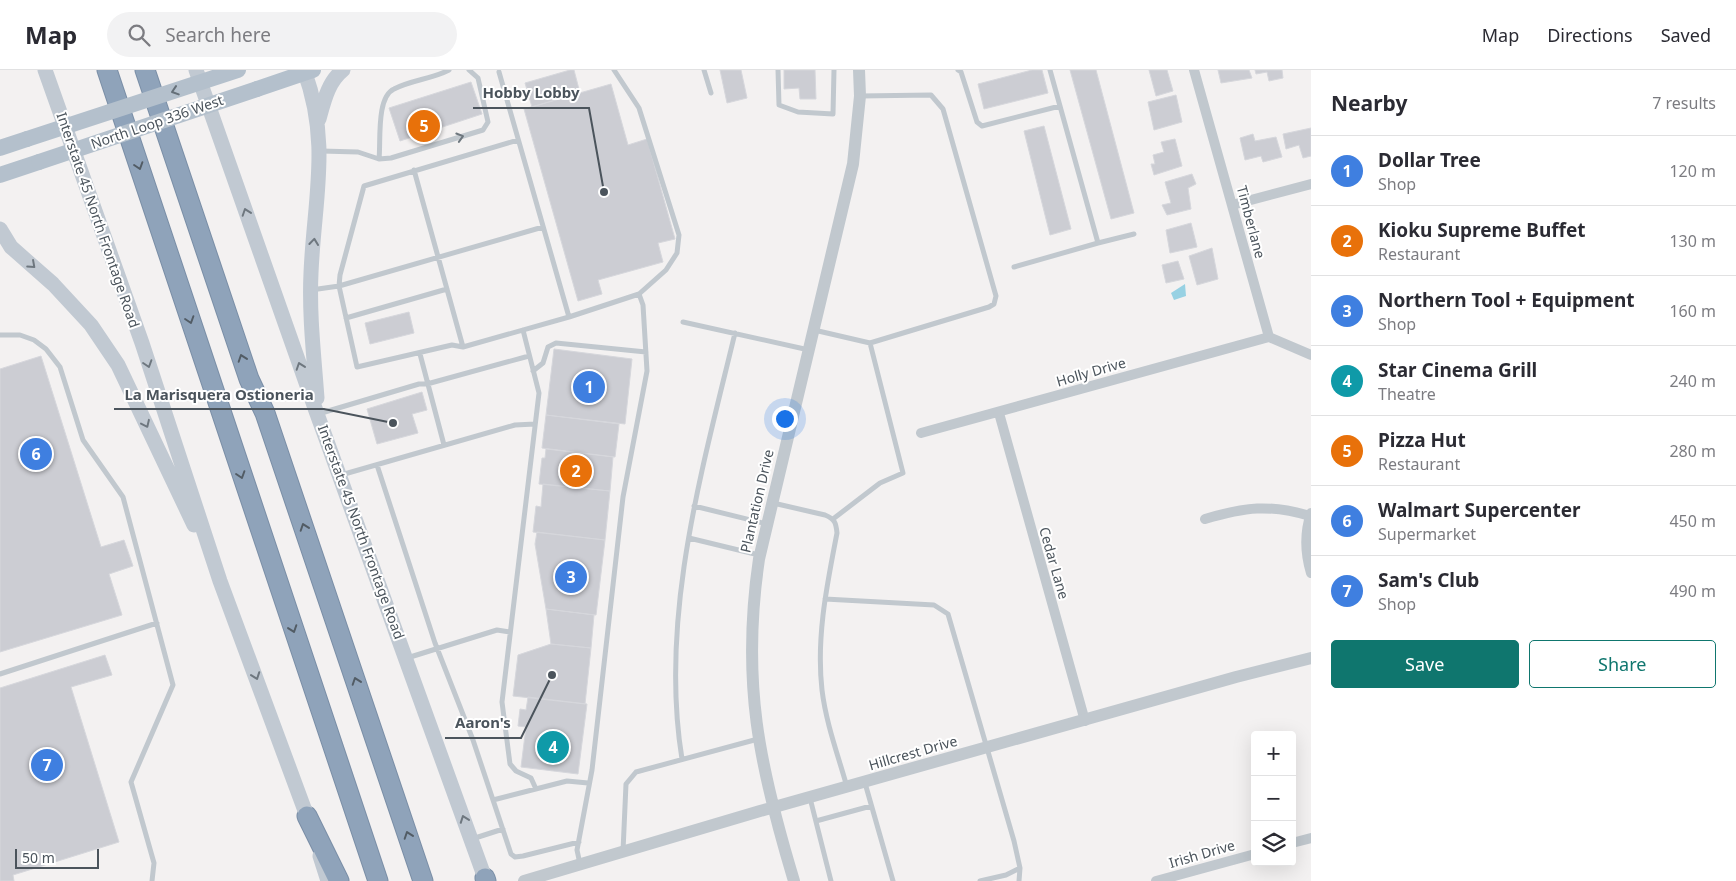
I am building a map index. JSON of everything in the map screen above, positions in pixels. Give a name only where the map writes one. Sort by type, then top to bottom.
[{"type":"highway","points":[[107,70],[378,881]]},
{"type":"highway","points":[[146,70],[249,380],[265,413],[424,881]]},
{"type":"highway","points":[[308,816],[339,881]]},
{"type":"main road","name":"Interstate 45 North Frontage Road","points":[[45,70],[142,343],[220,581],[308,816],[328,881]]},
{"type":"main road","name":"Interstate 45 North Frontage Road","points":[[196,70],[317,413],[486,880]]},
{"type":"main road","name":"North Loop 336 West","points":[[0,148],[238,70]]},
{"type":"main road","points":[[318,122],[326,94],[337,75],[343,70]]},
{"type":"main road","points":[[307,71],[314,97],[320,151],[310,324],[317,413]]},
{"type":"main road","name":"North Loop 336 West","points":[[0,175],[307,71]]},
{"type":"main road","points":[[0,229],[6,242],[53,284],[91,325],[118,365],[220,581]]},
{"type":"street","name":"Plantation Drive","points":[[794,881],[772,808],[758,739],[751,680],[750,641],[752,604],[767,524],[853,164],[860,96],[859,70]]},
{"type":"street","name":"Timberlane","points":[[1194,70],[1269,337]]},
{"type":"street","points":[[1232,205],[1311,184]]},
{"type":"street","points":[[1269,337],[1311,355]]},
{"type":"street","name":"Holly Drive","points":[[921,433],[1269,337]]},
{"type":"street","name":"Cedar Lane","points":[[999,413],[1085,721]]},
{"type":"street","points":[[1205,519],[1238,509],[1258,507],[1287,509],[1310,515],[1306,548],[1311,574]]},
{"type":"street","name":"Hillcrest Drive","points":[[524,881],[810,797],[1311,658]]},
{"type":"street","points":[[1296,842],[1311,838]]},
{"type":"street","name":"Irish Drive","points":[[1156,881],[1251,855]]},
{"type":"lane","points":[[379,159],[380,124],[385,98],[392,89],[438,76],[449,70]]},
{"type":"lane","points":[[320,151],[358,152],[379,159],[391,158],[483,130],[488,122],[478,78],[469,70]]},
{"type":"lane","points":[[506,70],[499,71],[569,317]]},
{"type":"lane","points":[[518,140],[364,186],[339,286],[357,368],[452,345],[463,347],[569,317],[640,294],[666,270],[677,253],[679,234],[639,108],[614,70]]},
{"type":"lane","points":[[704,70],[711,93]]},
{"type":"lane","points":[[778,70],[780,105],[798,112],[833,114],[834,70]]},
{"type":"lane","points":[[958,70],[961,72],[977,122],[982,126],[1060,106]]},
{"type":"lane","points":[[1050,70],[1098,243]]},
{"type":"lane","points":[[814,330],[870,343],[989,308],[994,304],[996,296],[943,109],[937,99],[931,95],[860,96]]},
{"type":"lane","points":[[414,170],[463,347]]},
{"type":"lane","points":[[311,290],[339,286],[543,227]]},
{"type":"lane","points":[[1014,267],[1134,234]]},
{"type":"lane","points":[[346,318],[447,289]]},
{"type":"lane","points":[[580,864],[579,842],[588,783],[592,770],[623,497],[640,418],[647,371],[643,305],[640,294]]},
{"type":"lane","points":[[684,322],[809,350]]},
{"type":"lane","points":[[523,330],[539,393],[502,702],[510,764],[516,771],[531,778],[536,788]]},
{"type":"lane","points":[[682,759],[676,682],[677,634],[694,506],[735,333]]},
{"type":"lane","points":[[0,335],[20,335],[34,340],[46,349],[60,367],[83,440],[123,497],[173,685],[130,782],[154,863],[152,881]]},
{"type":"lane","points":[[533,371],[543,363],[548,347],[556,343],[646,352]]},
{"type":"lane","points":[[834,519],[880,483],[904,473],[870,343]]},
{"type":"lane","points":[[420,354],[444,445]]},
{"type":"lane","points":[[317,413],[418,384],[427,384],[530,356]]},
{"type":"lane","points":[[340,475],[515,425],[536,424]]},
{"type":"lane","points":[[377,465],[437,648],[511,854],[515,857],[579,842]]},
{"type":"lane","points":[[772,503],[800,508],[834,519]]},
{"type":"lane","points":[[694,506],[767,524]]},
{"type":"lane","points":[[834,519],[837,534],[825,599],[820,662],[826,713],[848,787]]},
{"type":"lane","points":[[689,538],[760,555]]},
{"type":"lane","points":[[825,599],[934,605],[948,614],[983,741],[988,748],[1014,842],[1020,868],[1018,881]]},
{"type":"lane","points":[[0,674],[157,623]]},
{"type":"lane","points":[[406,658],[497,630],[510,632]]},
{"type":"lane","points":[[623,852],[626,784],[636,772],[758,739]]},
{"type":"lane","points":[[493,800],[567,781],[588,783]]},
{"type":"lane","points":[[864,782],[893,881]]},
{"type":"lane","points":[[810,797],[831,881]]},
{"type":"lane","points":[[816,822],[871,806]]},
{"type":"lane","points":[[471,839],[503,829]]},
{"type":"lane","points":[[980,881],[1006,875],[1020,868]]},
{"type":"water","points":[[1185,284],[1186,296],[1174,300],[1171,293]]},
{"type":"building","points":[[574,70],[580,93],[532,107],[525,83]]},
{"type":"building","points":[[720,70],[741,70],[747,98],[727,103]]},
{"type":"building","points":[[784,70],[815,70],[816,99],[800,99],[799,88],[784,89]]},
{"type":"building","points":[[1032,70],[1042,70],[1048,93],[984,109],[978,84]]},
{"type":"building","points":[[1070,70],[1096,70],[1134,213],[1111,219]]},
{"type":"building","points":[[1149,70],[1167,70],[1173,91],[1156,96]]},
{"type":"building","points":[[1218,70],[1249,70],[1252,78],[1221,83]]},
{"type":"building","points":[[1255,70],[1282,70],[1283,78],[1269,81],[1267,72],[1256,74]]},
{"type":"building","points":[[471,82],[482,114],[400,141],[389,108]]},
{"type":"building","points":[[611,84],[628,145],[647,139],[675,239],[658,243],[663,262],[598,280],[602,294],[578,301],[524,109]]},
{"type":"building","points":[[1176,95],[1182,122],[1154,130],[1148,102]]},
{"type":"building","points":[[1044,126],[1071,229],[1050,235],[1024,131]]},
{"type":"building","points":[[1311,128],[1311,156],[1303,158],[1299,145],[1286,149],[1283,134]]},
{"type":"building","points":[[1253,134],[1255,141],[1276,137],[1282,157],[1263,162],[1261,156],[1245,160],[1240,138]]},
{"type":"building","points":[[1175,139],[1182,166],[1154,175],[1151,164],[1155,164],[1153,155],[1164,152],[1161,142]]},
{"type":"building","points":[[1192,174],[1196,184],[1188,188],[1191,209],[1167,215],[1162,205],[1171,203],[1165,182]]},
{"type":"building","points":[[1191,223],[1197,247],[1170,253],[1166,230]]},
{"type":"building","points":[[1212,248],[1218,279],[1197,285],[1189,256]]},
{"type":"building","points":[[1178,261],[1184,279],[1166,283],[1162,265]]},
{"type":"building","points":[[409,312],[414,333],[370,344],[365,323]]},
{"type":"building","points":[[554,349],[632,359],[625,424],[546,415]]},
{"type":"building","points":[[41,356],[101,547],[124,540],[133,566],[109,574],[122,615],[0,652],[0,369]]},
{"type":"building","points":[[422,392],[427,410],[412,414],[418,433],[377,444],[367,409]]},
{"type":"building","points":[[546,415],[619,424],[615,457],[542,448]]},
{"type":"building","points":[[546,449],[613,457],[610,491],[539,484],[542,458],[545,458]]},
{"type":"building","points":[[543,484],[610,491],[605,540],[533,532],[536,506],[541,507]]},
{"type":"building","points":[[537,532],[605,540],[596,615],[546,609],[535,544]]},
{"type":"building","points":[[546,609],[594,615],[591,648],[551,644]]},
{"type":"building","points":[[551,644],[591,648],[585,704],[513,696],[518,655]]},
{"type":"building","points":[[105,655],[112,675],[71,687],[119,842],[13,875],[14,881],[0,881],[0,688]]},
{"type":"building","points":[[528,697],[587,704],[578,774],[521,767],[526,727],[518,726],[520,709],[526,710]]},
{"type":"place","name":"Pizza Hut","points":[[424,126]]},
{"type":"place","name":"Hobby Lobby","points":[[604,192]]},
{"type":"place","name":"Dollar Tree","points":[[589,387]]},
{"type":"place","name":"La Marisquera Ostioneria","points":[[393,423]]},
{"type":"place","name":"Walmart Supercenter","points":[[36,454]]},
{"type":"place","name":"Kioku Supreme Buffet","points":[[576,471]]},
{"type":"place","name":"Northern Tool + Equipment","points":[[571,577]]},
{"type":"place","name":"Aaron's","points":[[552,675]]},
{"type":"place","name":"Star Cinema Grill","points":[[553,747]]},
{"type":"place","name":"Sam's Club","points":[[47,765]]}]
